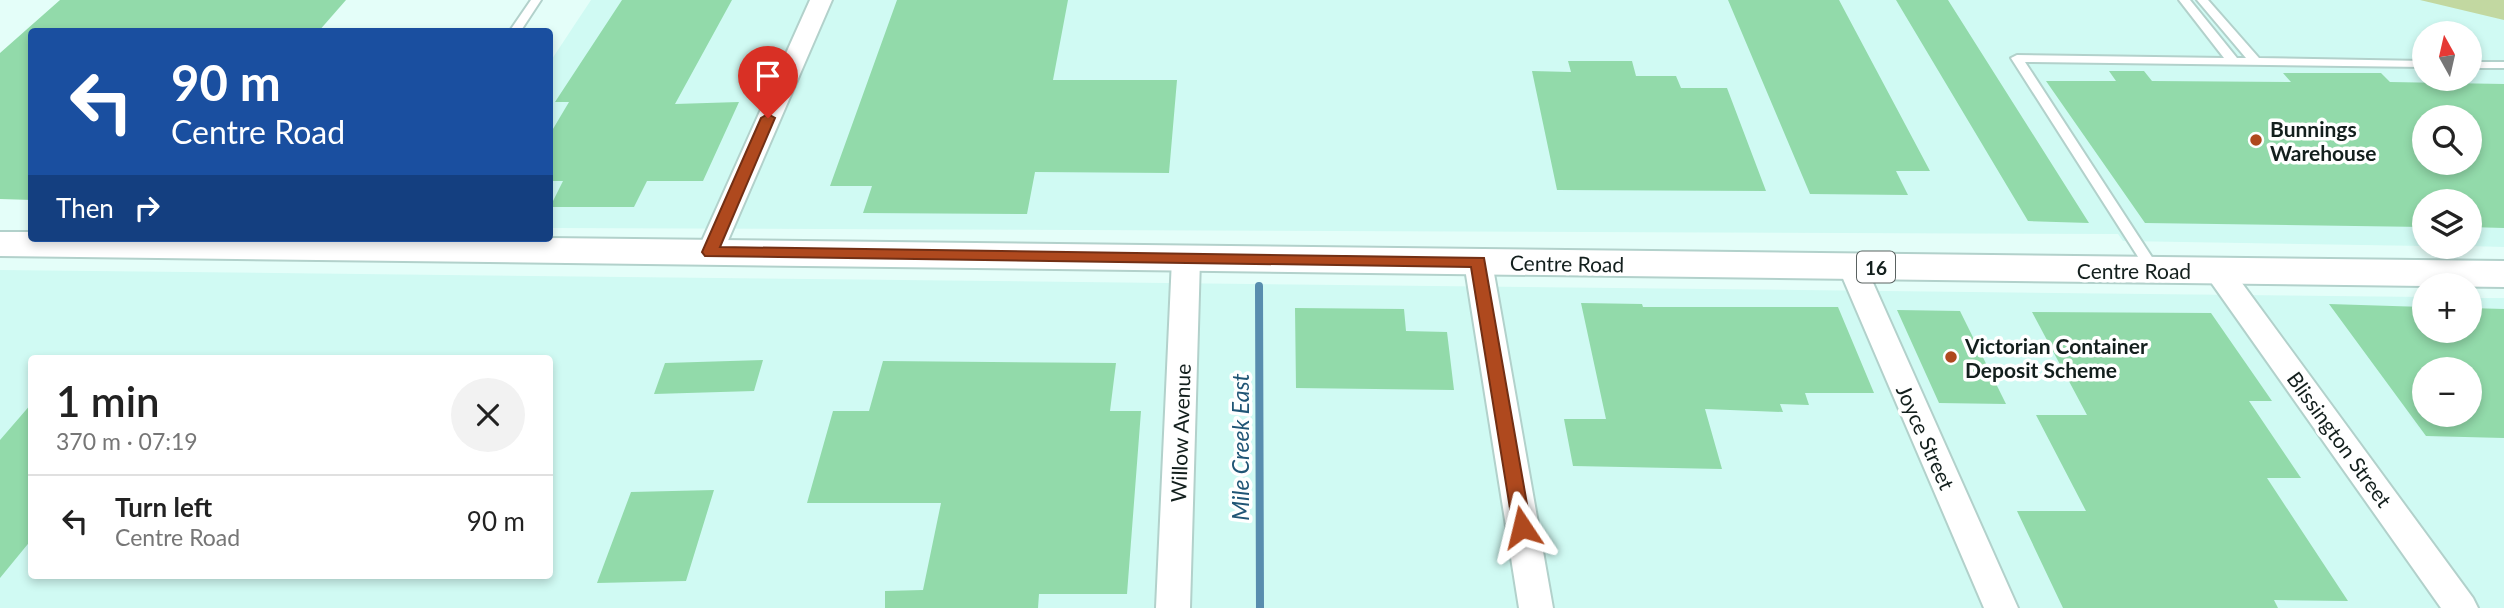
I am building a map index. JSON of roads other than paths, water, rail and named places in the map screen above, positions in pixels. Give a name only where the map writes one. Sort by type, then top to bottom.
[{"type":"main road","name":"Centre Road","points":[[0,244],[363,243],[710,252],[1186,259],[2504,274]]},
{"type":"street","points":[[710,252],[821,0]]},
{"type":"street","name":"Willow Avenue","points":[[1173,608],[1186,259]]},
{"type":"street","points":[[1478,262],[1536,608]]},
{"type":"street","name":"Joyce Street","points":[[1852,267],[2001,608]]},
{"type":"street","name":"Blissington Street","points":[[2218,271],[2460,608]]},
{"type":"lane","points":[[517,28],[536,0]]},
{"type":"lane","points":[[2184,0],[2234,61]]},
{"type":"lane","points":[[2202,0],[2256,62]]},
{"type":"lane","points":[[2154,271],[2017,58],[2412,64]]},
{"type":"lane","points":[[2482,65],[2504,65]]},
{"type":"waterway","name":"Mile Creek East","points":[[1259,286],[1260,608]]},
{"type":"place","name":"Bunnings Warehouse","points":[[2256,140]]},
{"type":"place","name":"Victorian Container Deposit Scheme","points":[[1951,357]]}]
